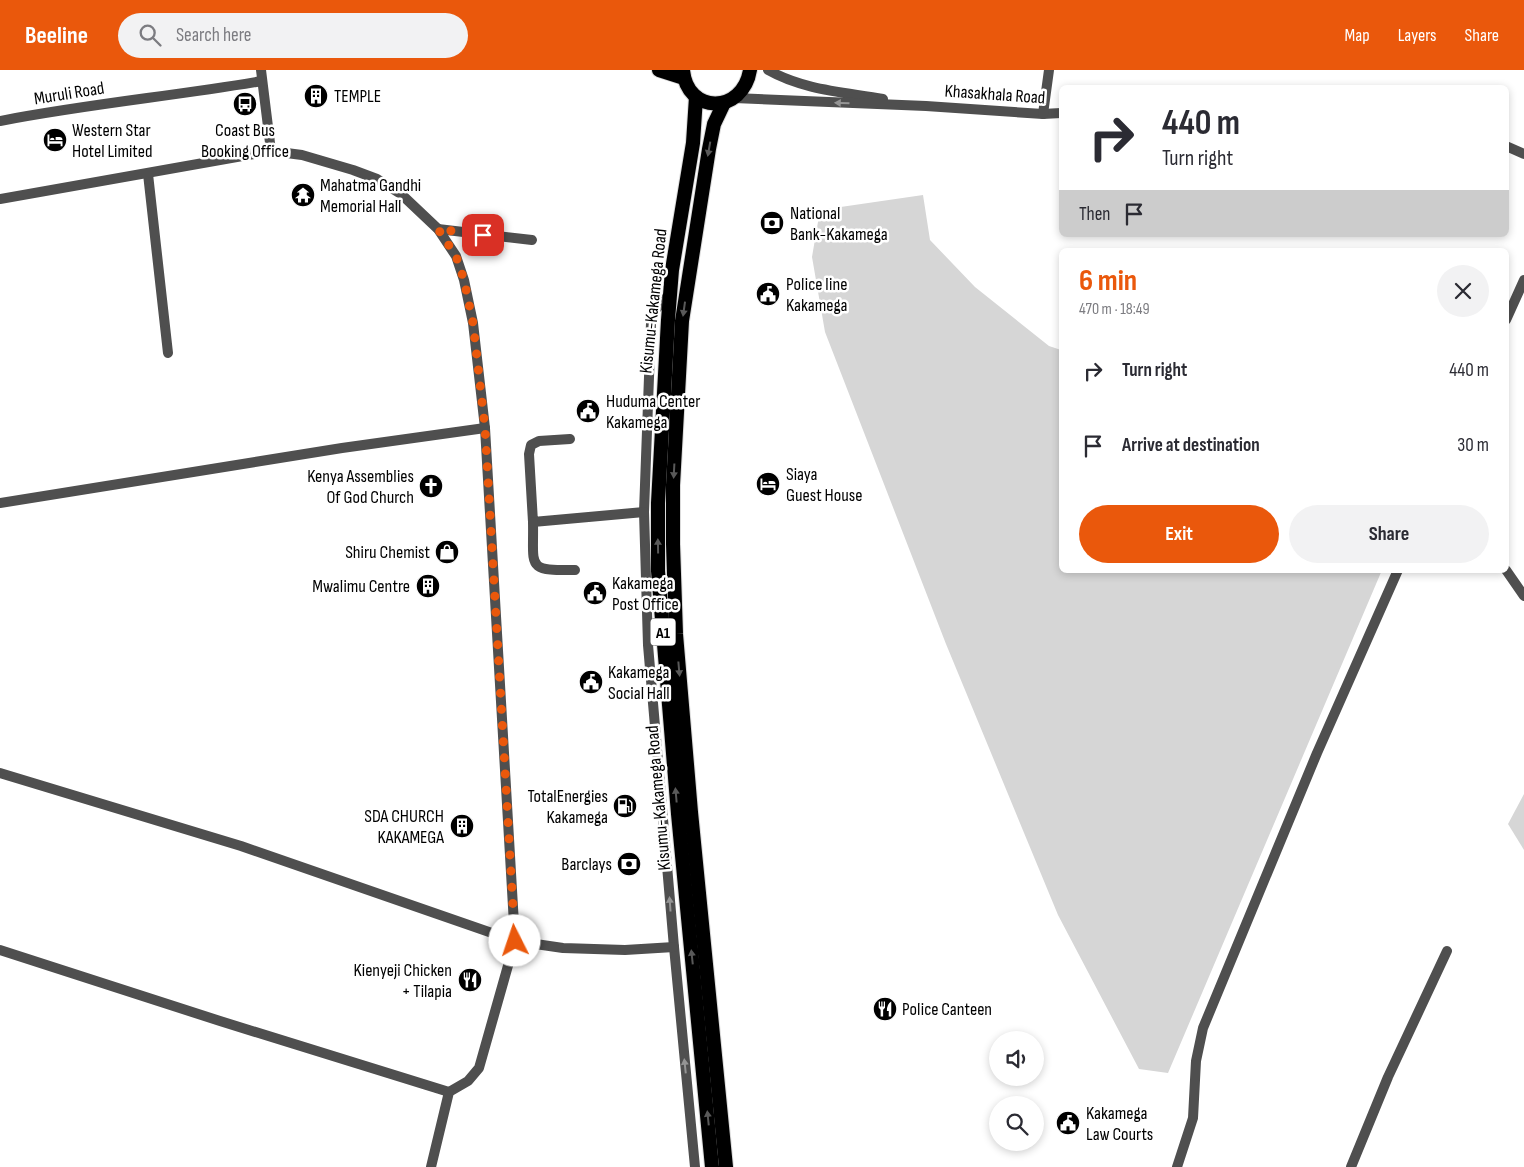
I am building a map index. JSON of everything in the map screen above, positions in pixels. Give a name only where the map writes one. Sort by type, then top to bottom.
[{"type":"highway","points":[[659,70],[683,74],[688,89],[696,97],[714,104],[729,101]]},
{"type":"highway","name":"Kisumu-Kakamega Road","points":[[726,1167],[676,634],[673,544],[674,476],[682,322],[708,149],[714,124],[729,101],[743,91],[748,81],[750,70]]},
{"type":"highway","name":"Kisumu-Kakamega Road","points":[[696,97],[693,142],[670,294],[658,503],[658,570],[680,835],[712,1167]]},
{"type":"street","points":[[768,70],[782,78],[811,87],[926,106]]},
{"type":"street","points":[[1043,114],[1048,70]]},
{"type":"street","points":[[262,75],[271,151]]},
{"type":"street","name":"Muruli Road","points":[[0,121],[68,108],[203,91],[262,75]]},
{"type":"street","points":[[729,101],[926,106]]},
{"type":"street","name":"Khasakhala Road","points":[[926,106],[1043,114],[1059,113]]},
{"type":"street","points":[[1509,147],[1524,154]]},
{"type":"street","points":[[0,199],[271,151],[302,155],[377,179],[401,194],[438,229],[456,256],[464,280],[473,323],[485,428],[515,941],[478,1068],[468,1081],[449,1092],[431,1167]]},
{"type":"street","points":[[148,174],[168,353]]},
{"type":"street","points":[[438,229],[532,240]]},
{"type":"street","points":[[1509,313],[1524,280]]},
{"type":"street","points":[[670,294],[654,311],[651,323],[644,512],[648,646],[695,1167]]},
{"type":"street","points":[[0,504],[342,448],[485,428]]},
{"type":"street","points":[[570,439],[539,441],[531,445],[529,454],[534,562],[538,568],[548,570],[575,570]]},
{"type":"street","points":[[533,522],[644,512]]},
{"type":"street","points":[[1177,1167],[1193,1118],[1196,1061],[1203,1028],[1317,753],[1397,573]]},
{"type":"street","points":[[1508,573],[1524,596]]},
{"type":"street","points":[[0,773],[242,846],[515,941],[572,948],[624,950],[674,947]]},
{"type":"street","points":[[667,864],[680,835]]},
{"type":"street","points":[[0,950],[220,1022],[449,1092]]},
{"type":"street","points":[[1351,1167],[1388,1077],[1447,951]]},
{"type":"shaded area","points":[[923,195],[930,240],[975,287],[1049,346],[1059,349],[1059,573],[1381,573],[1168,1073],[1139,1069],[1058,915],[946,644],[825,332],[812,257],[820,210]]},
{"type":"shaded area","points":[[1524,794],[1524,850],[1508,824]]},
{"type":"place","name":"TEMPLE","points":[[316,96]]},
{"type":"place","name":"Coast Bus Booking Office","points":[[245,104]]},
{"type":"place","name":"Western Star Hotel Limited","points":[[55,140]]},
{"type":"place","name":"Mahatma Gandhi Memorial Hall","points":[[303,195]]},
{"type":"place","name":"National Bank-Kakamega","points":[[772,223]]},
{"type":"place","name":"Police line Kakamega","points":[[768,294]]},
{"type":"place","name":"Huduma Center Kakamega","points":[[588,411]]},
{"type":"place","name":"Siaya Guest House","points":[[768,484]]},
{"type":"place","name":"Kenya Assemblies Of God Church","points":[[431,486]]},
{"type":"place","name":"Shiru Chemist","points":[[447,552]]},
{"type":"place","name":"Mwalimu Centre","points":[[428,586]]},
{"type":"place","name":"Kakamega Post Office","points":[[595,593]]},
{"type":"place","name":"Kakamega Social Hall","points":[[591,682]]},
{"type":"place","name":"TotalEnergies Kakamega","points":[[625,806]]},
{"type":"place","name":"SDA CHURCH KAKAMEGA","points":[[462,826]]},
{"type":"place","name":"Barclays","points":[[629,864]]},
{"type":"place","name":"Kienyeji Chicken + Tilapia","points":[[470,980]]},
{"type":"place","name":"Police Canteen","points":[[885,1009]]},
{"type":"place","name":"Kakamega Law Courts","points":[[1068,1123]]},
{"type":"route","points":[[483,235],[438,229],[456,256],[464,280],[473,323],[485,428],[515,941]]}]
